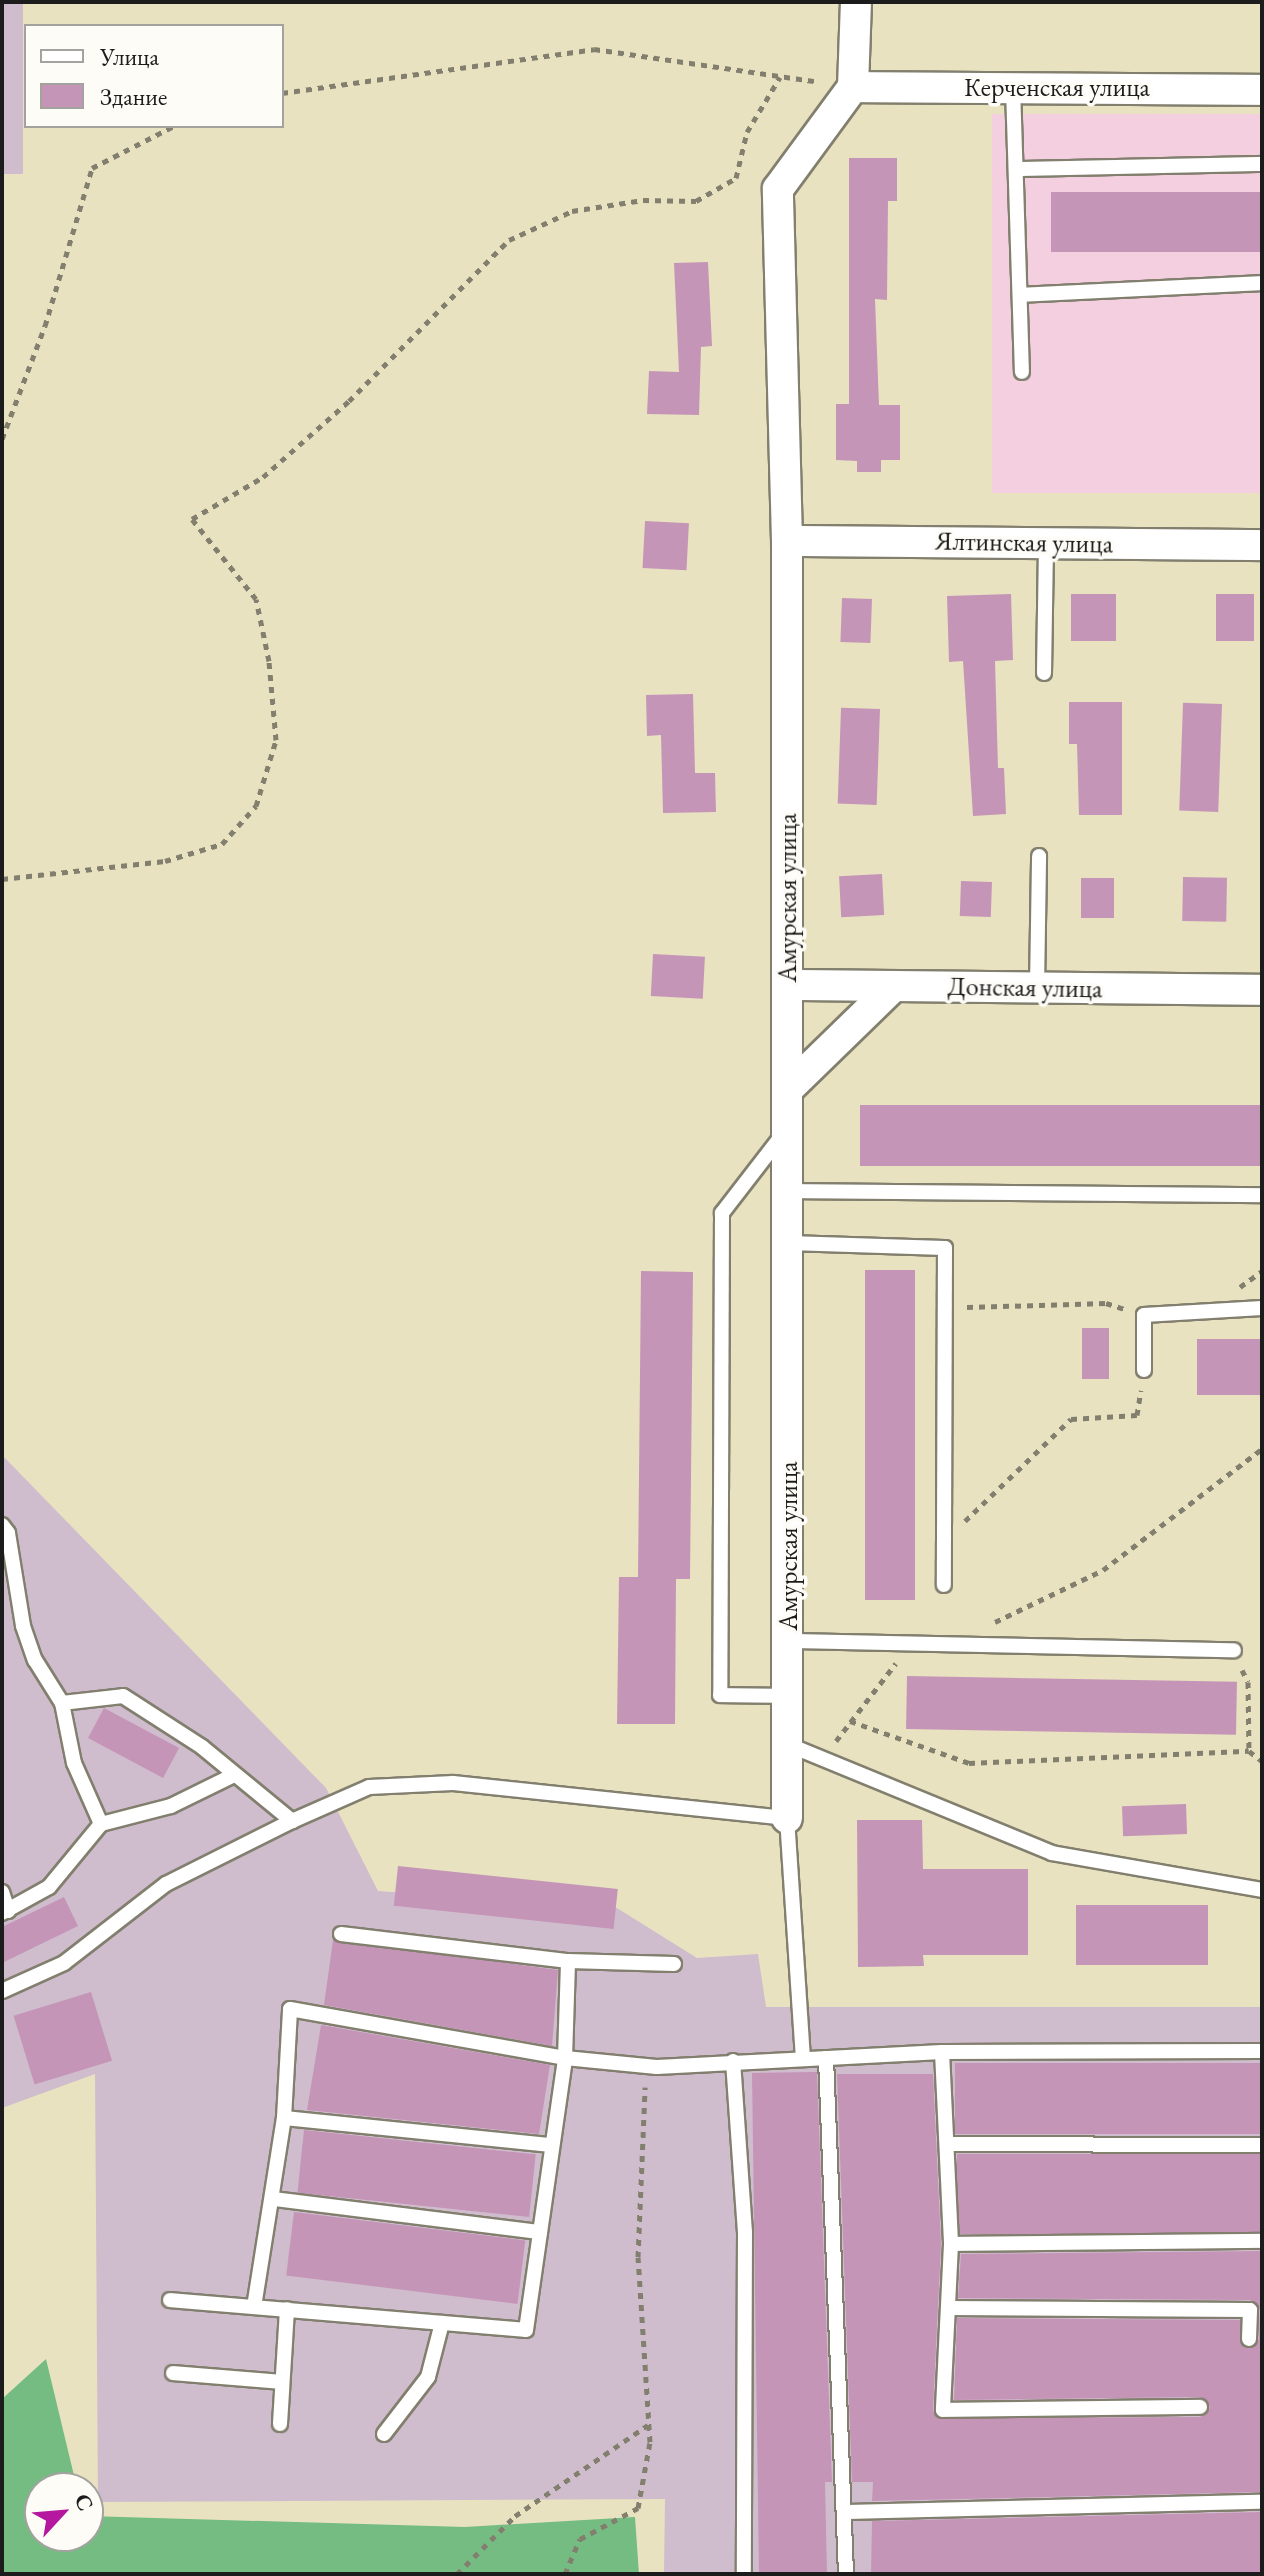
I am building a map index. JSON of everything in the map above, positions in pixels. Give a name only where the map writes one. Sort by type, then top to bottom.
[{"type":"street","points":[[853,87],[856,2]]},
{"type":"street","name":"Керченская улица","points":[[853,87],[1262,90]]},
{"type":"street","name":"Амурская улица","points":[[787,1818],[787,541],[778,189],[853,87]]},
{"type":"street","name":"Ялтинская улица","points":[[787,541],[1262,545]]},
{"type":"street","name":"Донская улица","points":[[789,985],[1262,990]]},
{"type":"street","points":[[789,1088],[894,986]]},
{"type":"lane","points":[[1013,88],[1022,372]]},
{"type":"lane","points":[[1016,169],[1262,164]]},
{"type":"lane","points":[[1020,295],[1262,283]]},
{"type":"lane","points":[[1044,673],[1046,543]]},
{"type":"lane","points":[[1037,988],[1039,856]]},
{"type":"lane","points":[[789,1128],[722,1213],[720,1695],[789,1696]]},
{"type":"lane","points":[[788,1191],[1262,1195]]},
{"type":"lane","points":[[788,1243],[945,1248],[944,1585]]},
{"type":"lane","points":[[1144,1370],[1144,1315],[1262,1308]]},
{"type":"lane","points":[[2,1525],[8,1533],[23,1626],[35,1660],[62,1703],[74,1763],[101,1824]]},
{"type":"lane","points":[[789,1641],[1234,1650]]},
{"type":"lane","points":[[62,1703],[123,1696],[202,1747],[232,1776],[292,1821]]},
{"type":"lane","points":[[789,1745],[1052,1853],[1262,1890]]},
{"type":"lane","points":[[2,1892],[5,1912],[49,1887],[101,1824],[171,1806],[232,1776]]},
{"type":"lane","points":[[2,1991],[64,1963],[166,1884],[292,1821],[369,1787],[453,1783],[787,1818],[803,2057]]},
{"type":"lane","points":[[341,1934],[568,1961],[674,1964]]},
{"type":"lane","points":[[170,2300],[526,2330],[565,2058],[568,1961]]},
{"type":"lane","points":[[254,2307],[274,2199],[284,2118],[290,2009],[565,2058],[647,2066],[942,2052],[1262,2051]]},
{"type":"lane","points":[[942,2052],[951,2244],[943,2410],[1200,2407]]},
{"type":"lane","points":[[826,2058],[846,2574]]},
{"type":"lane","points":[[733,2061],[745,2232],[744,2574]]},
{"type":"lane","points":[[284,2118],[552,2145]]},
{"type":"lane","points":[[947,2144],[1262,2145]]},
{"type":"lane","points":[[274,2199],[540,2232]]},
{"type":"lane","points":[[951,2244],[1262,2241]]},
{"type":"lane","points":[[948,2308],[1250,2310],[1249,2339]]},
{"type":"lane","points":[[280,2424],[287,2309]]},
{"type":"lane","points":[[384,2434],[428,2377],[442,2323]]},
{"type":"lane","points":[[173,2373],[282,2382]]},
{"type":"lane","points":[[844,2512],[1262,2502]]},
{"type":"path","points":[[284,93],[594,49],[853,87]]},
{"type":"path","points":[[2,879],[165,861],[222,844],[256,806],[276,740],[269,661],[256,599],[192,519],[263,477],[349,401],[509,240],[572,211],[643,200],[696,201],[736,178],[747,132],[780,77]]},
{"type":"path","points":[[2,439],[45,326],[92,168],[170,128]]},
{"type":"path","points":[[945,1307],[1106,1303],[1144,1315]]},
{"type":"path","points":[[944,1542],[1071,1419],[1137,1415],[1144,1370]]},
{"type":"path","points":[[951,1643],[1103,1570],[1262,1449]]},
{"type":"path","points":[[823,1758],[912,1644]]},
{"type":"path","points":[[1234,1650],[1248,1682],[1249,1751]]},
{"type":"path","points":[[850,1721],[969,1763],[1249,1751],[1262,1761]]},
{"type":"path","points":[[565,2574],[580,2539],[638,2508],[649,2425],[638,2257],[647,2066]]},
{"type":"path","points":[[457,2574],[515,2516],[649,2425]]},
{"type":"shaded area","points":[[2,2],[23,2],[23,174],[2,174]]},
{"type":"shaded area","points":[[992,114],[1262,114],[1262,493],[992,493]]},
{"type":"shaded area","points":[[2,1455],[326,1788],[378,1891],[617,1908],[697,1958],[758,1954],[766,2007],[1262,2007],[1262,2574],[664,2574],[665,2499],[104,2502],[104,2472],[98,2472],[95,2074],[2,2108]]},
{"type":"green space","points":[[46,2359],[73,2472],[24,2472],[24,2552],[104,2552],[104,2516],[465,2527],[635,2517],[639,2574],[2,2574],[2,2399]]},
{"type":"building","points":[[849,158],[897,158],[897,201],[888,201],[887,300],[875,299],[879,405],[900,405],[900,460],[881,460],[881,472],[857,472],[857,461],[836,460],[836,404],[849,404]]},
{"type":"building","points":[[1051,192],[1262,192],[1262,252],[1051,252]]},
{"type":"building","points":[[708,262],[712,346],[701,347],[699,415],[647,414],[649,371],[679,372],[674,263]]},
{"type":"building","points":[[645,521],[689,523],[686,570],[643,568]]},
{"type":"building","points":[[1011,594],[1013,660],[995,661],[998,768],[1004,768],[1006,814],[973,816],[963,661],[949,662],[947,596]]},
{"type":"building","points":[[1071,594],[1116,594],[1116,641],[1071,641]]},
{"type":"building","points":[[1216,594],[1254,594],[1254,641],[1216,641]]},
{"type":"building","points":[[842,598],[872,599],[870,643],[840,642]]},
{"type":"building","points":[[693,694],[695,773],[715,773],[716,812],[663,813],[661,735],[647,736],[646,695]]},
{"type":"building","points":[[1069,702],[1122,702],[1122,815],[1079,815],[1077,744],[1069,744]]},
{"type":"building","points":[[1183,703],[1222,704],[1218,812],[1179,811]]},
{"type":"building","points":[[841,708],[880,709],[877,805],[838,804]]},
{"type":"building","points":[[882,874],[884,915],[841,917],[839,876]]},
{"type":"building","points":[[1183,877],[1227,878],[1226,922],[1182,921]]},
{"type":"building","points":[[1081,878],[1114,878],[1114,918],[1081,918]]},
{"type":"building","points":[[961,881],[992,882],[991,917],[960,916]]},
{"type":"building","points":[[653,954],[705,957],[703,999],[651,996]]},
{"type":"building","points":[[860,1105],[1262,1105],[1262,1166],[860,1166]]},
{"type":"building","points":[[865,1270],[915,1270],[915,1600],[865,1600]]},
{"type":"building","points":[[641,1271],[693,1272],[690,1579],[676,1579],[675,1724],[617,1724],[619,1577],[638,1577]]},
{"type":"building","points":[[1082,1328],[1109,1328],[1109,1379],[1082,1379]]},
{"type":"building","points":[[1197,1339],[1262,1339],[1262,1395],[1197,1395]]},
{"type":"building","points":[[907,1676],[1237,1682],[1236,1735],[906,1729]]},
{"type":"building","points":[[104,1708],[179,1748],[163,1778],[88,1738]]},
{"type":"building","points":[[1186,1804],[1187,1834],[1123,1836],[1122,1806]]},
{"type":"building","points":[[857,1820],[922,1820],[923,1869],[1028,1869],[1028,1955],[923,1955],[924,1966],[858,1967]]},
{"type":"building","points":[[398,1866],[618,1889],[614,1929],[394,1906]]},
{"type":"building","points":[[64,1897],[78,1926],[2,1963],[2,1927]]},
{"type":"building","points":[[1076,1905],[1208,1905],[1208,1965],[1076,1965]]},
{"type":"building","points":[[333,1940],[558,1970],[552,2046],[324,2005]]},
{"type":"building","points":[[91,1992],[112,2061],[35,2085],[14,2016]]},
{"type":"building","points":[[321,2025],[550,2065],[539,2134],[307,2110]]},
{"type":"building","points":[[955,2063],[1262,2063],[1262,2134],[955,2134]]},
{"type":"building","points":[[817,2072],[832,2482],[825,2482],[827,2574],[759,2574],[752,2073]]},
{"type":"building","points":[[837,2074],[933,2074],[941,2244],[933,2410],[937,2418],[1200,2417],[1210,2408],[1200,2397],[954,2400],[957,2318],[1240,2320],[1243,2347],[1253,2348],[1259,2339],[1260,2310],[1250,2300],[958,2298],[961,2254],[1262,2251],[1262,2492],[872,2501],[873,2482],[852,2482]]},
{"type":"building","points":[[304,2130],[536,2154],[529,2217],[297,2193]]},
{"type":"building","points":[[957,2154],[1262,2154],[1262,2234],[957,2234]]},
{"type":"building","points":[[294,2212],[525,2240],[517,2304],[286,2276]]},
{"type":"building","points":[[1262,2512],[1262,2574],[871,2574],[872,2521]]}]
